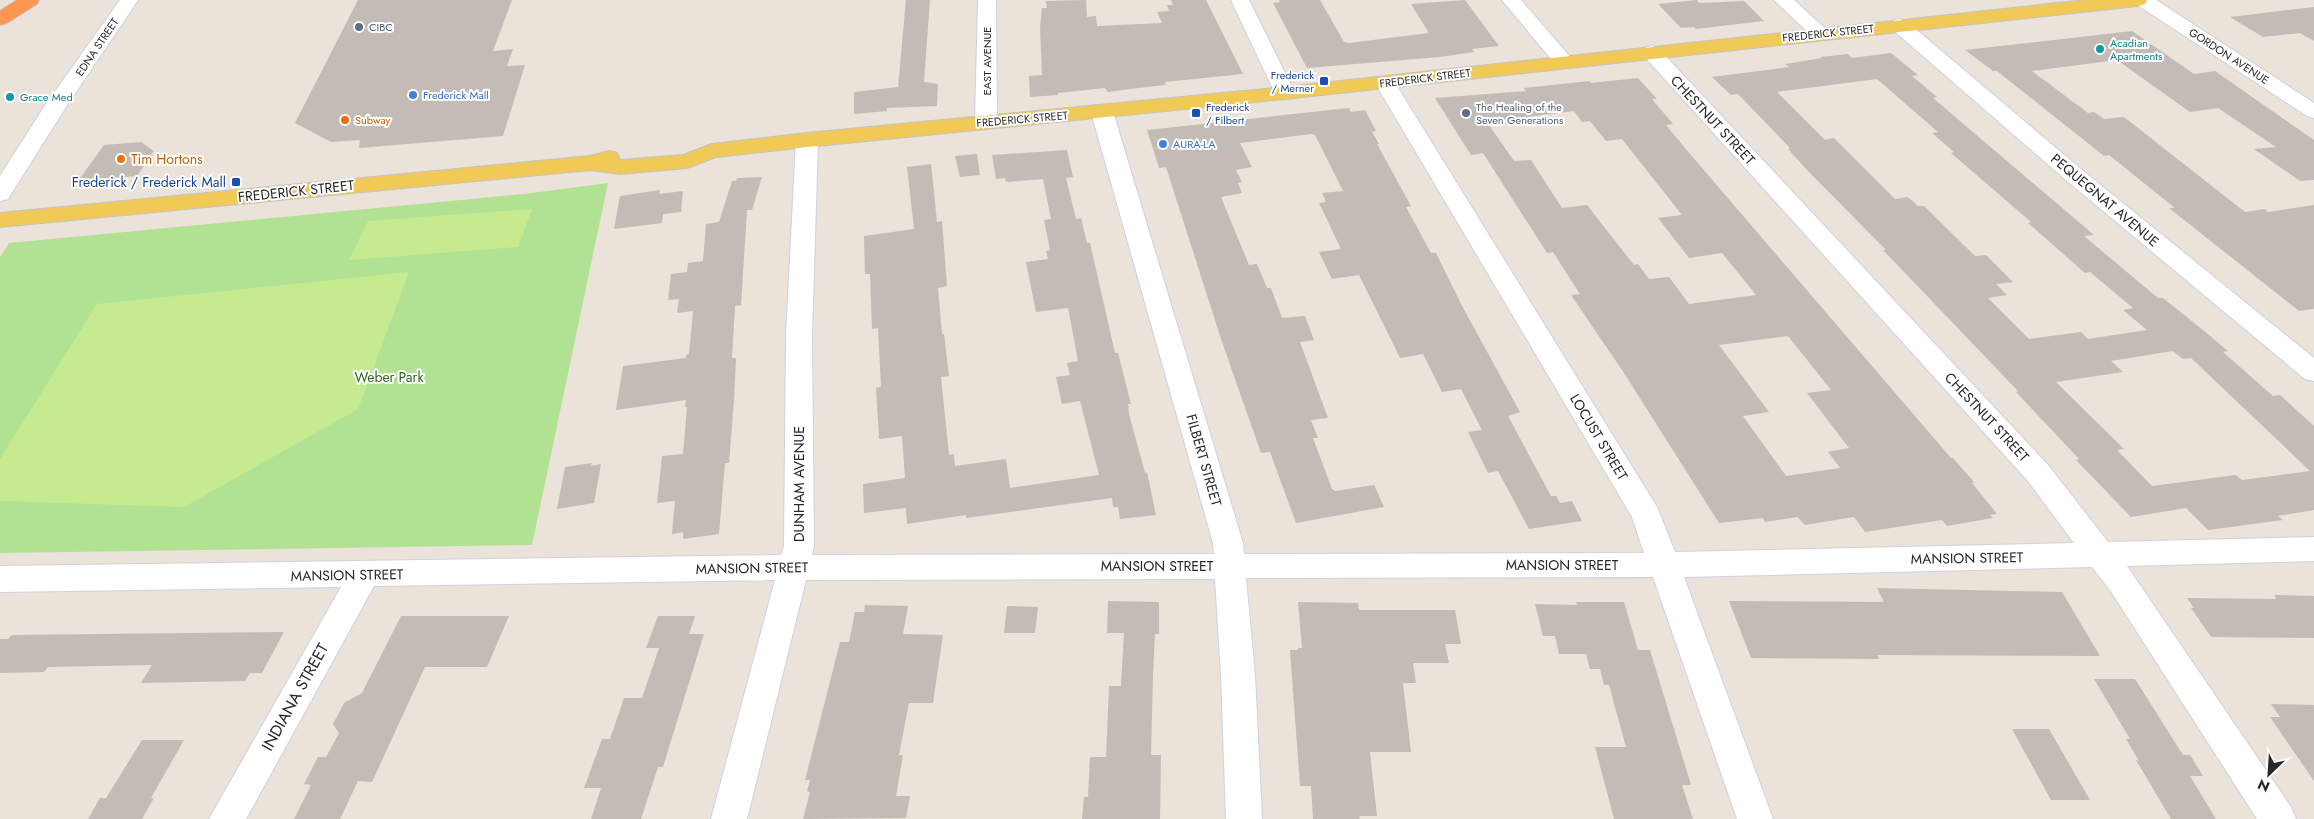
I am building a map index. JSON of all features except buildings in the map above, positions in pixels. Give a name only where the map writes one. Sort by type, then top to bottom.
[{"type":"highway","points":[[0,19],[30,0]]},
{"type":"main road","name":"FREDERICK STREET","points":[[0,220],[591,163],[620,167],[668,163],[687,161],[712,151],[807,140],[1285,93],[1899,25],[2068,3],[2138,0]]},
{"type":"street","name":"EDNA STREET","points":[[0,194],[55,107],[129,0]]},
{"type":"street","name":"EAST AVENUE","points":[[986,121],[987,0]]},
{"type":"street","points":[[1240,0],[1285,93]]},
{"type":"street","points":[[1511,0],[1564,62]]},
{"type":"street","points":[[1783,0],[1820,33]]},
{"type":"street","name":"GORDON AVENUE","points":[[2143,0],[2314,112]]},
{"type":"street","name":"PEQUEGNAT AVENUE","points":[[1899,25],[2074,175],[2314,372]]},
{"type":"street","name":"CHESTNUT STREET","points":[[1650,52],[2038,473],[2122,581],[2278,819]]},
{"type":"street","name":"LOCUST STREET","points":[[1385,82],[1646,515],[1755,819]]},
{"type":"street","name":"FILBERT STREET","points":[[1102,112],[1224,529],[1230,566],[1244,819]]},
{"type":"street","name":"DUNHAM AVENUE","points":[[729,819],[799,546],[799,336],[807,140]]},
{"type":"street","name":"MANSION STREET","points":[[0,579],[794,568],[1664,565],[2314,550]]},
{"type":"street","name":"INDIANA STREET","points":[[227,819],[364,575]]},
{"type":"green space","name":"Weber Park","points":[[608,183],[532,545],[0,553],[0,257],[9,243],[524,194]]},
{"type":"green space","points":[[532,209],[518,247],[349,260],[368,221]]},
{"type":"green space","points":[[409,272],[358,409],[184,507],[0,501],[0,459],[97,304]]},
{"type":"place","name":"CIBC","points":[[359,27]]},
{"type":"place","name":"Acadian Apartments","points":[[2100,49]]},
{"type":"place","name":"Frederick / Merner","points":[[1324,81]]},
{"type":"place","name":"Frederick Mall","points":[[413,95]]},
{"type":"place","name":"Grace Med","points":[[10,97]]},
{"type":"place","name":"Frederick / Filbert","points":[[1196,113]]},
{"type":"place","name":"The Healing of the Seven Generations","points":[[1466,113]]},
{"type":"place","name":"Subway","points":[[345,120]]},
{"type":"place","name":"AURA-LA","points":[[1163,144]]},
{"type":"place","name":"Tim Hortons","points":[[121,159]]},
{"type":"place","name":"Frederick / Frederick Mall","points":[[236,182]]}]
